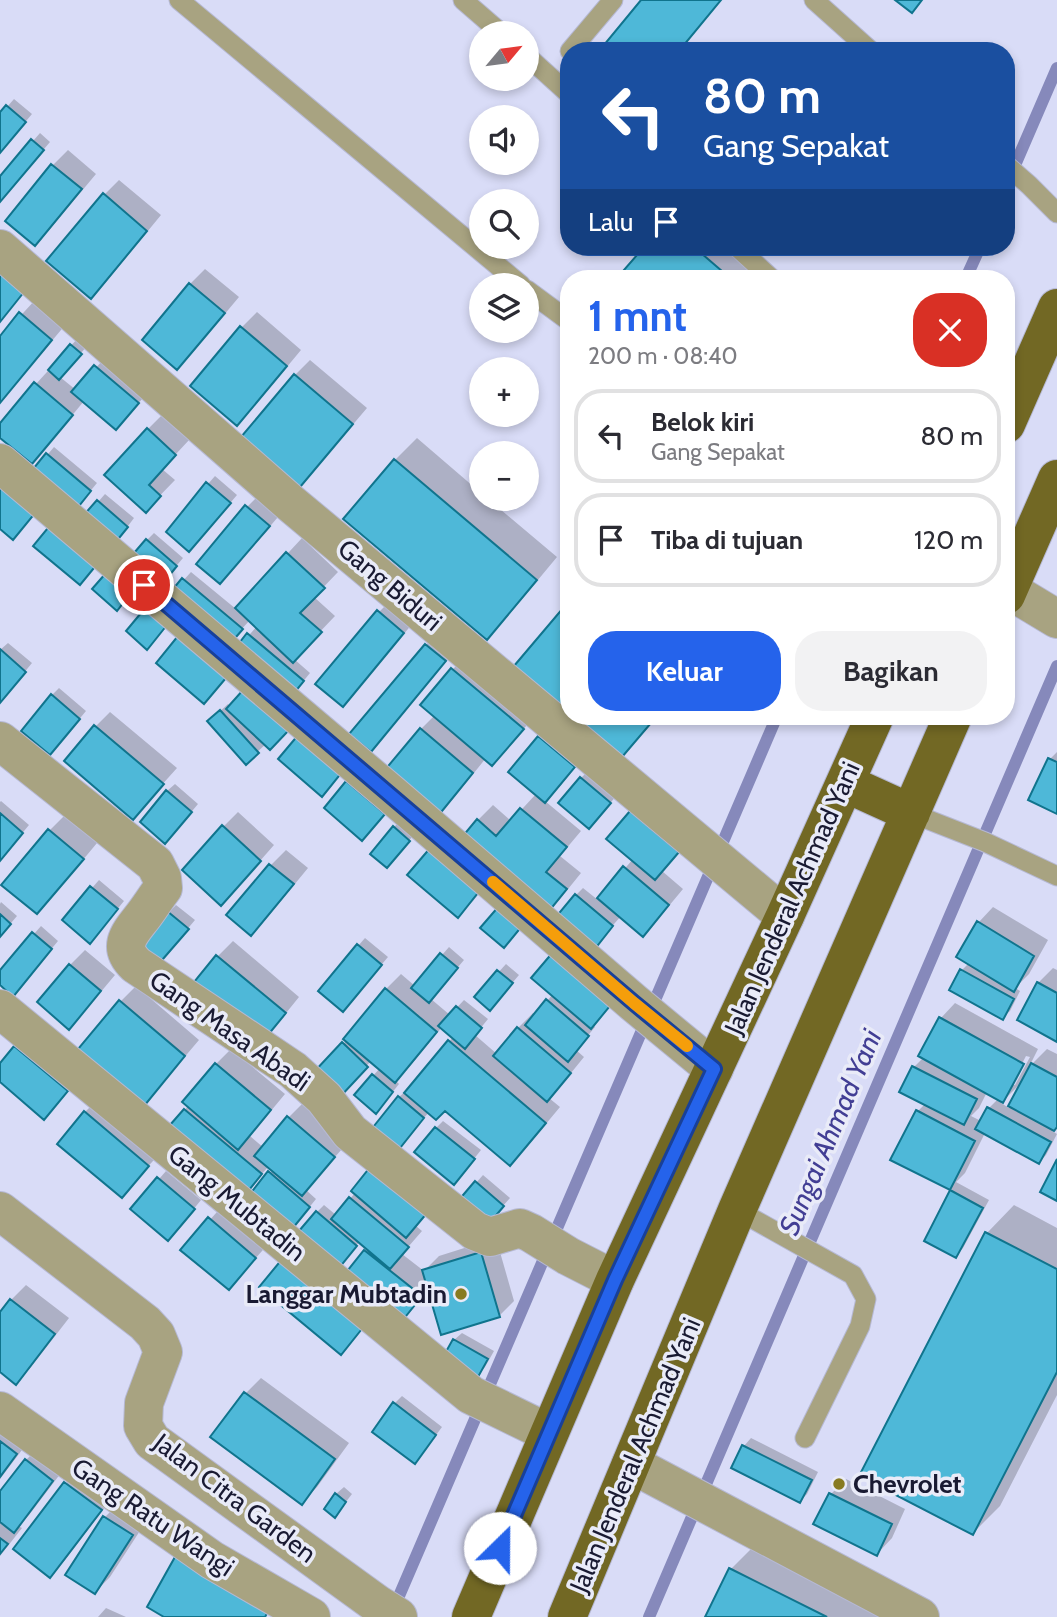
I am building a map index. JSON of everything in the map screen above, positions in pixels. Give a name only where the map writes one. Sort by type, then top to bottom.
[{"type":"highway","points":[[1015,404],[1057,308]]},
{"type":"highway","points":[[1015,574],[1057,479]]},
{"type":"highway","name":"Jalan Jenderal Achmad Yani","points":[[471,1617],[615,1280],[871,725]]},
{"type":"highway","name":"Jalan Jenderal Achmad Yani","points":[[567,1617],[737,1209],[949,725]]},
{"type":"highway","points":[[845,783],[911,813]]},
{"type":"street","name":"Gang Biduri","points":[[0,249],[289,502],[785,916]]},
{"type":"street","points":[[0,463],[714,1069]]},
{"type":"street","points":[[1015,596],[1057,619]]},
{"type":"street","name":"Gang Masa Abadi","points":[[0,741],[155,864],[162,878],[163,888],[129,933],[126,948],[129,958],[136,965],[293,1070],[324,1098],[350,1132],[475,1231],[490,1237],[520,1228],[615,1280]]},
{"type":"street","name":"Gang Mubtadin","points":[[0,1009],[484,1402],[550,1433]]},
{"type":"street","name":"Jalan Citra Garden","points":[[0,1211],[145,1323],[156,1335],[163,1352],[144,1404],[143,1426],[152,1441],[387,1610]]},
{"type":"street","name":"Gang Ratu Wangi","points":[[0,1411],[212,1560],[310,1617]]},
{"type":"street","points":[[631,1464],[920,1617]]},
{"type":"lane","points":[[179,0],[507,273]]},
{"type":"lane","points":[[463,0],[487,21]]},
{"type":"lane","points":[[577,42],[613,0]]},
{"type":"lane","points":[[814,0],[861,42]]},
{"type":"lane","points":[[549,76],[560,63]]},
{"type":"lane","points":[[539,67],[560,86]]},
{"type":"lane","points":[[1015,173],[1057,213]]},
{"type":"lane","points":[[747,256],[762,270]]},
{"type":"lane","points":[[539,299],[560,314]]},
{"type":"lane","points":[[911,813],[985,842],[1057,876]]},
{"type":"lane","points":[[737,1209],[853,1275],[866,1299],[860,1326],[805,1438]]},
{"type":"building","points":[[641,0],[721,0],[686,42],[606,42]]},
{"type":"building","points":[[895,0],[922,0],[912,13]]},
{"type":"building","points":[[6,105],[26,122],[0,153],[0,112]]},
{"type":"building","points":[[31,139],[44,150],[0,202],[0,176]]},
{"type":"building","points":[[51,164],[82,189],[35,246],[5,221]]},
{"type":"building","points":[[103,193],[147,231],[91,299],[46,261]]},
{"type":"building","points":[[636,256],[704,256],[721,270],[624,270]]},
{"type":"building","points":[[0,272],[24,292],[0,322]]},
{"type":"building","points":[[189,283],[225,313],[177,370],[142,340]]},
{"type":"building","points":[[19,312],[52,340],[0,403],[0,336]]},
{"type":"building","points":[[240,326],[287,366],[237,426],[190,386]]},
{"type":"building","points":[[70,344],[82,354],[59,380],[48,370]]},
{"type":"building","points":[[94,365],[139,403],[116,430],[71,392]]},
{"type":"building","points":[[294,374],[353,424],[295,493],[236,443]]},
{"type":"building","points":[[34,382],[73,415],[32,464],[0,438],[0,423]]},
{"type":"building","points":[[147,428],[176,455],[149,485],[161,496],[146,513],[104,475]]},
{"type":"building","points":[[46,453],[91,491],[75,511],[29,474]]},
{"type":"building","points":[[394,459],[537,580],[487,640],[343,519]]},
{"type":"building","points":[[0,474],[40,507],[13,540],[0,529]]},
{"type":"building","points":[[206,482],[231,503],[189,552],[166,532]]},
{"type":"building","points":[[97,500],[128,527],[115,543],[83,516]]},
{"type":"building","points":[[245,505],[270,526],[220,584],[196,564]]},
{"type":"building","points":[[52,523],[98,563],[80,585],[33,546]]},
{"type":"building","points":[[146,539],[177,566],[160,587],[128,560]]},
{"type":"building","points":[[286,552],[325,588],[300,613],[322,632],[293,663],[235,608]]},
{"type":"building","points":[[106,573],[130,594],[117,611],[92,589]]},
{"type":"building","points":[[182,578],[243,629],[229,645],[169,594]]},
{"type":"building","points":[[146,607],[167,625],[147,650],[126,631]]},
{"type":"building","points":[[377,610],[404,633],[343,707],[315,684]]},
{"type":"building","points":[[560,612],[560,704],[514,666]]},
{"type":"building","points":[[182,631],[231,672],[204,704],[156,663]]},
{"type":"building","points":[[247,633],[304,681],[290,698],[233,651]]},
{"type":"building","points":[[425,644],[446,661],[371,752],[349,734]]},
{"type":"building","points":[[0,649],[26,672],[0,703]]},
{"type":"building","points":[[451,668],[524,729],[492,766],[420,705]]},
{"type":"building","points":[[244,689],[289,730],[270,750],[226,709]]},
{"type":"building","points":[[51,694],[80,719],[50,755],[21,731]]},
{"type":"building","points":[[220,710],[259,753],[246,765],[207,721]]},
{"type":"building","points":[[94,725],[164,784],[133,820],[64,761]]},
{"type":"building","points":[[584,725],[649,725],[622,757]]},
{"type":"building","points":[[420,728],[473,773],[438,816],[384,771]]},
{"type":"building","points":[[299,734],[343,771],[322,797],[278,759]]},
{"type":"building","points":[[538,736],[575,767],[545,803],[508,772]]},
{"type":"building","points":[[1048,758],[1057,762],[1057,814],[1028,800]]},
{"type":"building","points":[[580,777],[611,803],[589,829],[558,803]]},
{"type":"building","points":[[346,781],[385,814],[362,841],[324,808]]},
{"type":"building","points":[[166,790],[192,812],[165,844],[140,822]]},
{"type":"building","points":[[520,808],[567,847],[546,872],[567,889],[545,916],[457,843],[477,819],[496,836]]},
{"type":"building","points":[[630,811],[679,852],[655,880],[606,839]]},
{"type":"building","points":[[0,813],[23,833],[0,861]]},
{"type":"building","points":[[222,825],[261,861],[221,906],[182,870]]},
{"type":"building","points":[[393,826],[410,841],[387,868],[370,854]]},
{"type":"building","points":[[48,829],[84,859],[37,914],[1,885]]},
{"type":"building","points":[[431,847],[481,889],[458,918],[407,875]]},
{"type":"building","points":[[269,864],[294,884],[251,936],[226,915]]},
{"type":"building","points":[[623,866],[669,905],[643,937],[597,898]]},
{"type":"building","points":[[90,886],[118,909],[90,944],[62,920]]},
{"type":"building","points":[[575,894],[613,926],[594,950],[555,918]]},
{"type":"building","points":[[499,906],[522,926],[504,948],[480,928]]},
{"type":"building","points":[[167,911],[189,929],[156,967],[135,949]]},
{"type":"building","points":[[0,914],[11,924],[0,937]]},
{"type":"building","points":[[977,921],[1034,956],[1014,992],[956,957]]},
{"type":"building","points":[[32,932],[52,949],[13,997],[0,985],[0,970]]},
{"type":"building","points":[[357,944],[382,965],[343,1012],[318,991]]},
{"type":"building","points":[[559,945],[619,995],[591,1029],[531,978]]},
{"type":"building","points":[[440,953],[458,968],[429,1003],[411,988]]},
{"type":"building","points":[[216,955],[286,1013],[263,1041],[194,982]]},
{"type":"building","points":[[69,964],[101,991],[69,1030],[37,1002]]},
{"type":"building","points":[[960,969],[1014,999],[1003,1020],[949,990]]},
{"type":"building","points":[[497,970],[513,983],[490,1011],[474,997]]},
{"type":"building","points":[[1037,982],[1057,993],[1057,1042],[1017,1020]]},
{"type":"building","points":[[385,988],[437,1032],[395,1083],[343,1039]]},
{"type":"building","points":[[546,999],[589,1036],[568,1062],[525,1025]]},
{"type":"building","points":[[119,1000],[185,1056],[140,1111],[73,1055]]},
{"type":"building","points":[[456,1006],[482,1028],[465,1049],[438,1026]]},
{"type":"building","points":[[939,1017],[1024,1064],[1003,1103],[918,1056]]},
{"type":"building","points":[[517,1027],[571,1073],[547,1102],[493,1056]]},
{"type":"building","points":[[448,1040],[546,1123],[510,1166],[445,1111],[436,1120],[404,1093]]},
{"type":"building","points":[[342,1042],[368,1067],[339,1098],[313,1073]]},
{"type":"building","points":[[14,1046],[68,1091],[44,1120],[0,1082],[0,1063]]},
{"type":"building","points":[[215,1063],[271,1110],[238,1150],[182,1102]]},
{"type":"building","points":[[1031,1063],[1057,1077],[1057,1127],[1054,1131],[1008,1106]]},
{"type":"building","points":[[912,1066],[977,1099],[964,1125],[899,1092]]},
{"type":"building","points":[[372,1074],[393,1092],[376,1114],[354,1095]]},
{"type":"building","points":[[398,1096],[424,1118],[396,1153],[370,1131]]},
{"type":"building","points":[[987,1107],[1051,1142],[1039,1164],[975,1129]]},
{"type":"building","points":[[184,1109],[262,1174],[241,1200],[163,1133]]},
{"type":"building","points":[[916,1110],[975,1141],[950,1190],[890,1160]]},
{"type":"building","points":[[84,1111],[149,1166],[122,1198],[57,1144]]},
{"type":"building","points":[[287,1116],[335,1157],[302,1196],[254,1156]]},
{"type":"building","points":[[435,1127],[475,1159],[454,1185],[414,1152]]},
{"type":"building","points":[[1057,1159],[1057,1201],[1040,1192]]},
{"type":"building","points":[[371,1166],[427,1213],[406,1238],[351,1191]]},
{"type":"building","points":[[268,1171],[310,1207],[288,1234],[246,1199]]},
{"type":"building","points":[[157,1177],[195,1209],[168,1241],[130,1209]]},
{"type":"building","points":[[475,1181],[504,1206],[487,1226],[458,1201]]},
{"type":"building","points":[[950,1190],[983,1208],[956,1258],[924,1241]]},
{"type":"building","points":[[349,1197],[409,1247],[390,1269],[331,1219]]},
{"type":"building","points":[[316,1211],[357,1246],[335,1273],[293,1238]]},
{"type":"building","points":[[208,1217],[256,1258],[229,1290],[180,1250]]},
{"type":"building","points":[[985,1232],[1057,1269],[1057,1372],[973,1535],[859,1476]]},
{"type":"building","points":[[364,1250],[422,1296],[398,1326],[340,1280]]},
{"type":"building","points":[[288,1252],[369,1320],[341,1355],[259,1287]]},
{"type":"building","name":"Langgar Mubtadin","points":[[481,1252],[500,1317],[441,1335],[422,1270]]},
{"type":"building","points":[[10,1299],[55,1334],[16,1385],[0,1372],[0,1312]]},
{"type":"building","points":[[453,1339],[488,1359],[478,1377],[443,1357]]},
{"type":"building","points":[[244,1392],[335,1459],[302,1505],[210,1437]]},
{"type":"building","points":[[393,1402],[436,1435],[415,1464],[372,1432]]},
{"type":"building","points":[[0,1441],[17,1454],[0,1477]]},
{"type":"building","points":[[742,1445],[812,1480],[800,1503],[731,1468]]},
{"type":"building","points":[[25,1459],[53,1481],[14,1533],[0,1522],[0,1491]]},
{"type":"building","points":[[64,1482],[102,1510],[50,1578],[13,1549]]},
{"type":"building","points":[[335,1493],[346,1502],[335,1518],[324,1509]]},
{"type":"building","points":[[829,1493],[892,1524],[877,1556],[813,1524]]},
{"type":"building","points":[[103,1516],[133,1535],[95,1594],[65,1575]]},
{"type":"building","points":[[0,1538],[8,1544],[0,1554]]},
{"type":"building","points":[[180,1548],[273,1603],[265,1617],[164,1617],[147,1607]]},
{"type":"building","points":[[729,1568],[827,1617],[705,1617]]},
{"type":"waterway","name":"Sungai Ahmad Yani","points":[[1015,165],[1057,68]]},
{"type":"waterway","name":"Sungai Ahmad Yani","points":[[970,270],[976,256]]},
{"type":"waterway","name":"Sungai Ahmad Yani","points":[[649,1617],[1057,666]]},
{"type":"waterway","name":"Sungai Ahmad Yani","points":[[393,1610],[773,725]]},
{"type":"slow traffic","points":[[493,882],[687,1046]]},
{"type":"place","name":"Langgar Mubtadin","points":[[461,1294]]},
{"type":"place","name":"Chevrolet","points":[[839,1484]]},
{"type":"route","points":[[144,585],[714,1069],[615,1280],[500,1548]]}]
